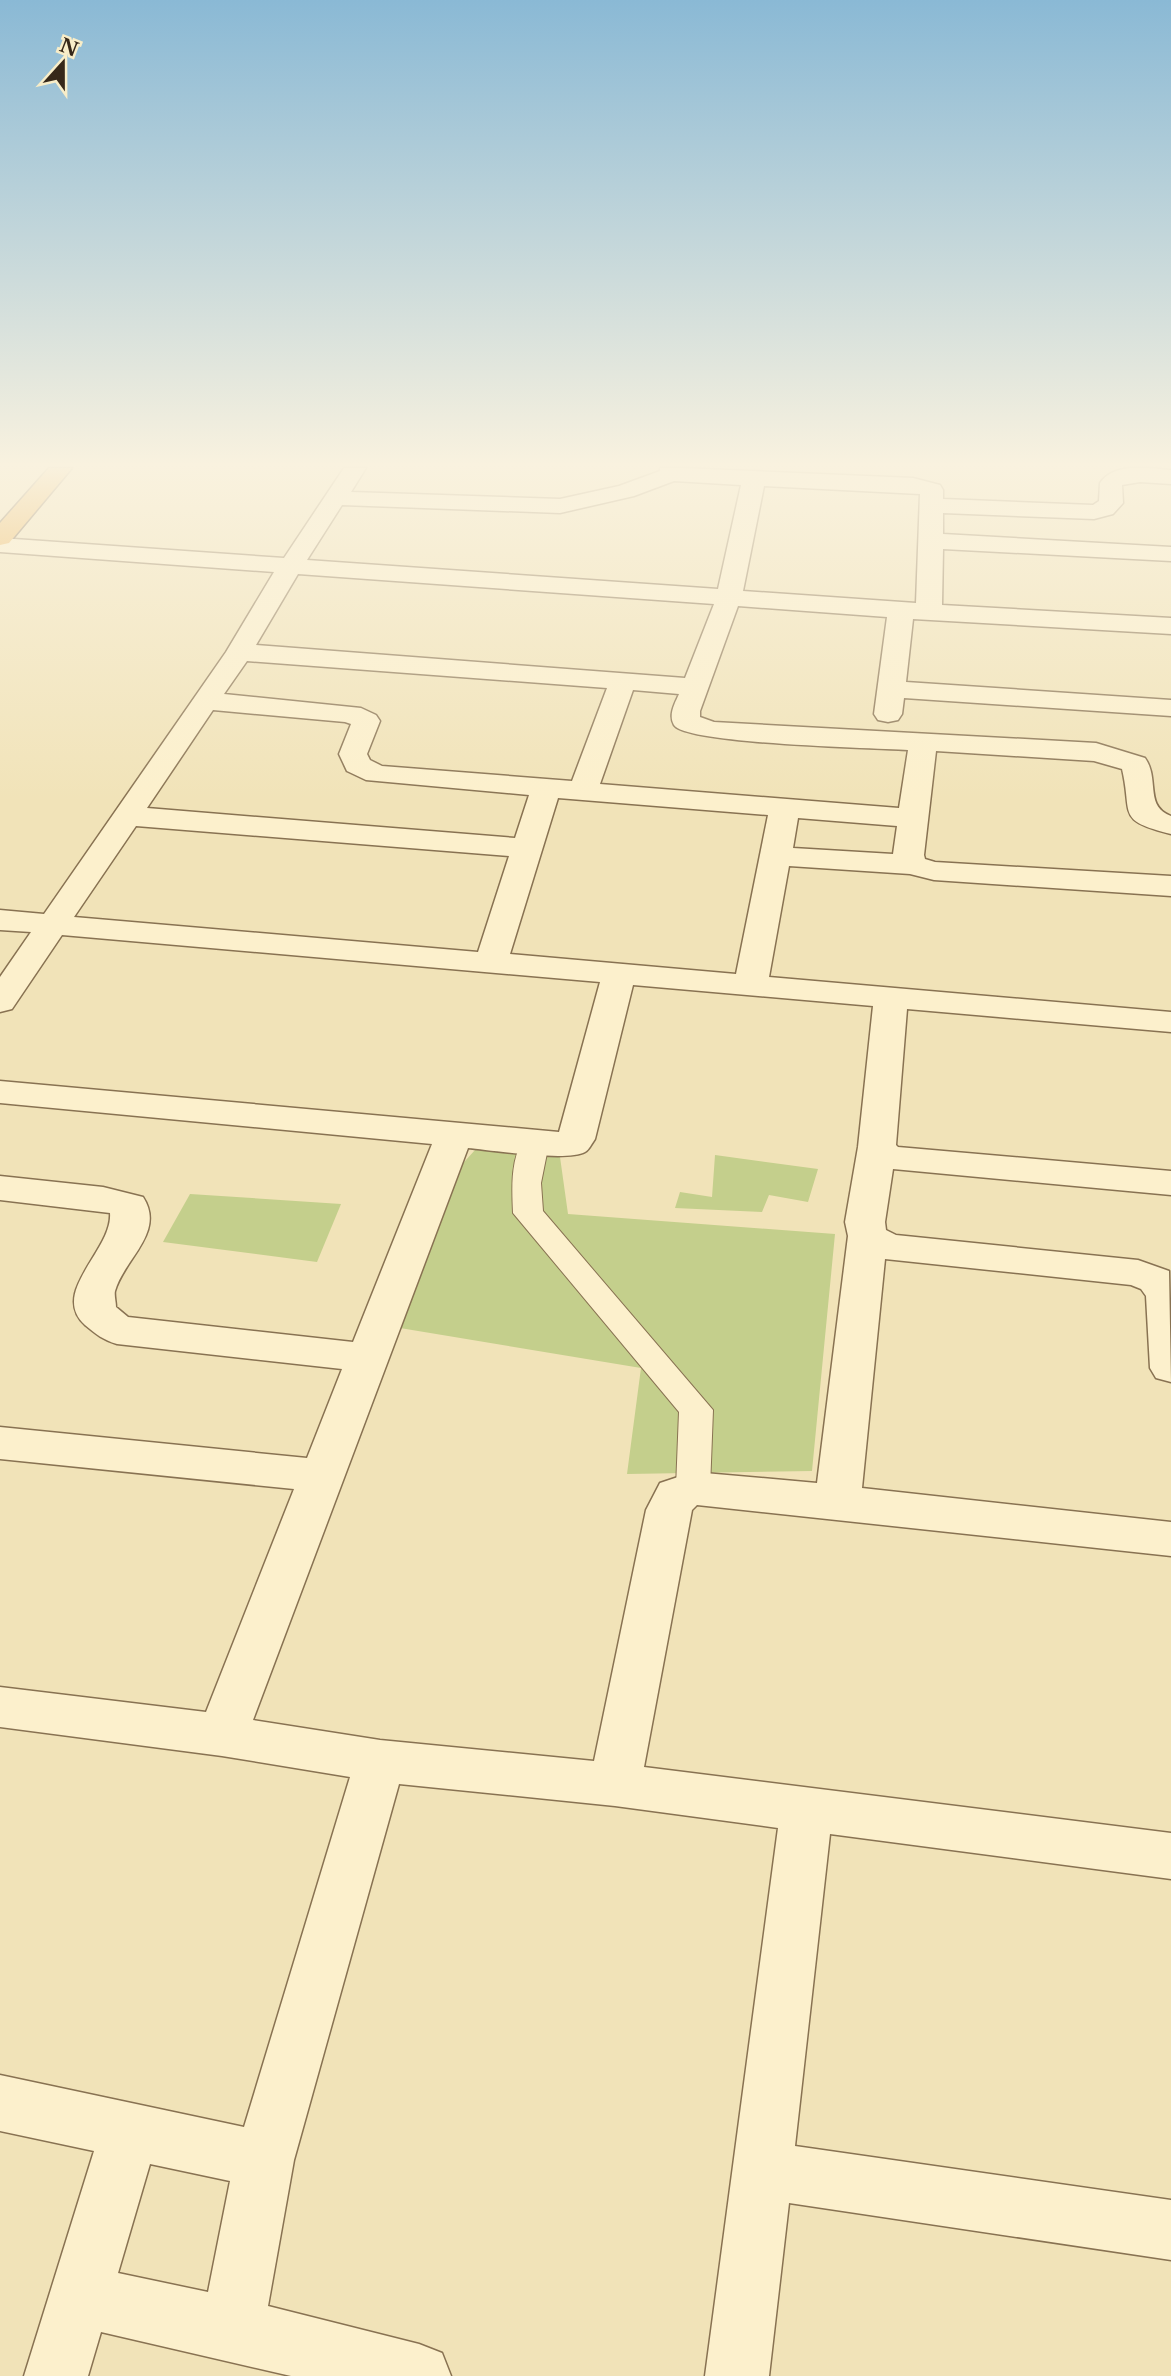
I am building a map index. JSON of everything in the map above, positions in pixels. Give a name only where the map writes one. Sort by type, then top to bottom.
[{"type":"street","points":[[0,1002],[129,817],[239,652],[282,579]]},
{"type":"street","points":[[463,579],[929,612],[1171,626]]},
{"type":"street","points":[[733,579],[729,597],[686,711],[686,722],[711,730],[1096,752],[1116,756],[1135,764],[1144,814],[1150,821],[1171,825]]},
{"type":"street","points":[[929,612],[931,579]]},
{"type":"street","points":[[884,741],[901,610]]},
{"type":"street","points":[[239,652],[696,687]]},
{"type":"street","points":[[583,791],[623,681]]},
{"type":"street","points":[[891,689],[1171,708]]},
{"type":"street","points":[[205,701],[351,715],[366,721],[353,754],[356,765],[376,774],[912,818]]},
{"type":"street","points":[[911,865],[908,855],[923,743]]},
{"type":"street","points":[[491,962],[547,788]]},
{"type":"street","points":[[751,984],[778,856],[785,808]]},
{"type":"street","points":[[129,817],[527,848]]},
{"type":"street","points":[[778,856],[911,865],[934,871],[1171,886]]},
{"type":"street","points":[[0,920],[1171,1022]]},
{"type":"street","points":[[0,1092],[535,1143],[572,1144],[576,1139],[619,973]]},
{"type":"street","points":[[838,1501],[868,1236],[865,1222],[877,1147],[891,997]]},
{"type":"street","points":[[222,1735],[454,1135]]},
{"type":"street","points":[[877,1147],[887,1157],[1171,1183]]},
{"type":"street","points":[[0,1188],[103,1199],[130,1206],[131,1227],[94,1292],[96,1312],[117,1330],[367,1359]]},
{"type":"street","points":[[868,1236],[887,1247],[1138,1273],[1155,1280],[1166,1295],[1171,1368]]},
{"type":"street","points":[[0,1443],[322,1476]]},
{"type":"street","points":[[615,1785],[669,1510],[676,1495],[693,1488],[838,1501],[1171,1539]]},
{"type":"street","points":[[0,1707],[222,1735],[380,1761],[615,1785],[1171,1856]]},
{"type":"street","points":[[232,2329],[264,2160],[380,1761]]},
{"type":"street","points":[[737,2376],[807,1810]]},
{"type":"street","points":[[0,2104],[264,2160]]},
{"type":"street","points":[[56,2376],[130,2130]]},
{"type":"street","points":[[762,2170],[1171,2230]]},
{"type":"street","points":[[80,2296],[232,2329],[419,2376]]},
{"type":"lane","points":[[535,1143],[526,1183],[528,1213],[696,1410],[693,1488]]},
{"type":"green space","points":[[475,1150],[560,1157],[568,1214],[835,1234],[812,1471],[627,1474],[641,1368],[400,1328],[428,1202]]},
{"type":"green space","points":[[715,1155],[818,1169],[808,1202],[769,1195],[762,1212],[675,1208],[680,1192],[712,1197]]},
{"type":"green space","points":[[190,1194],[341,1204],[317,1262],[163,1242]]}]
